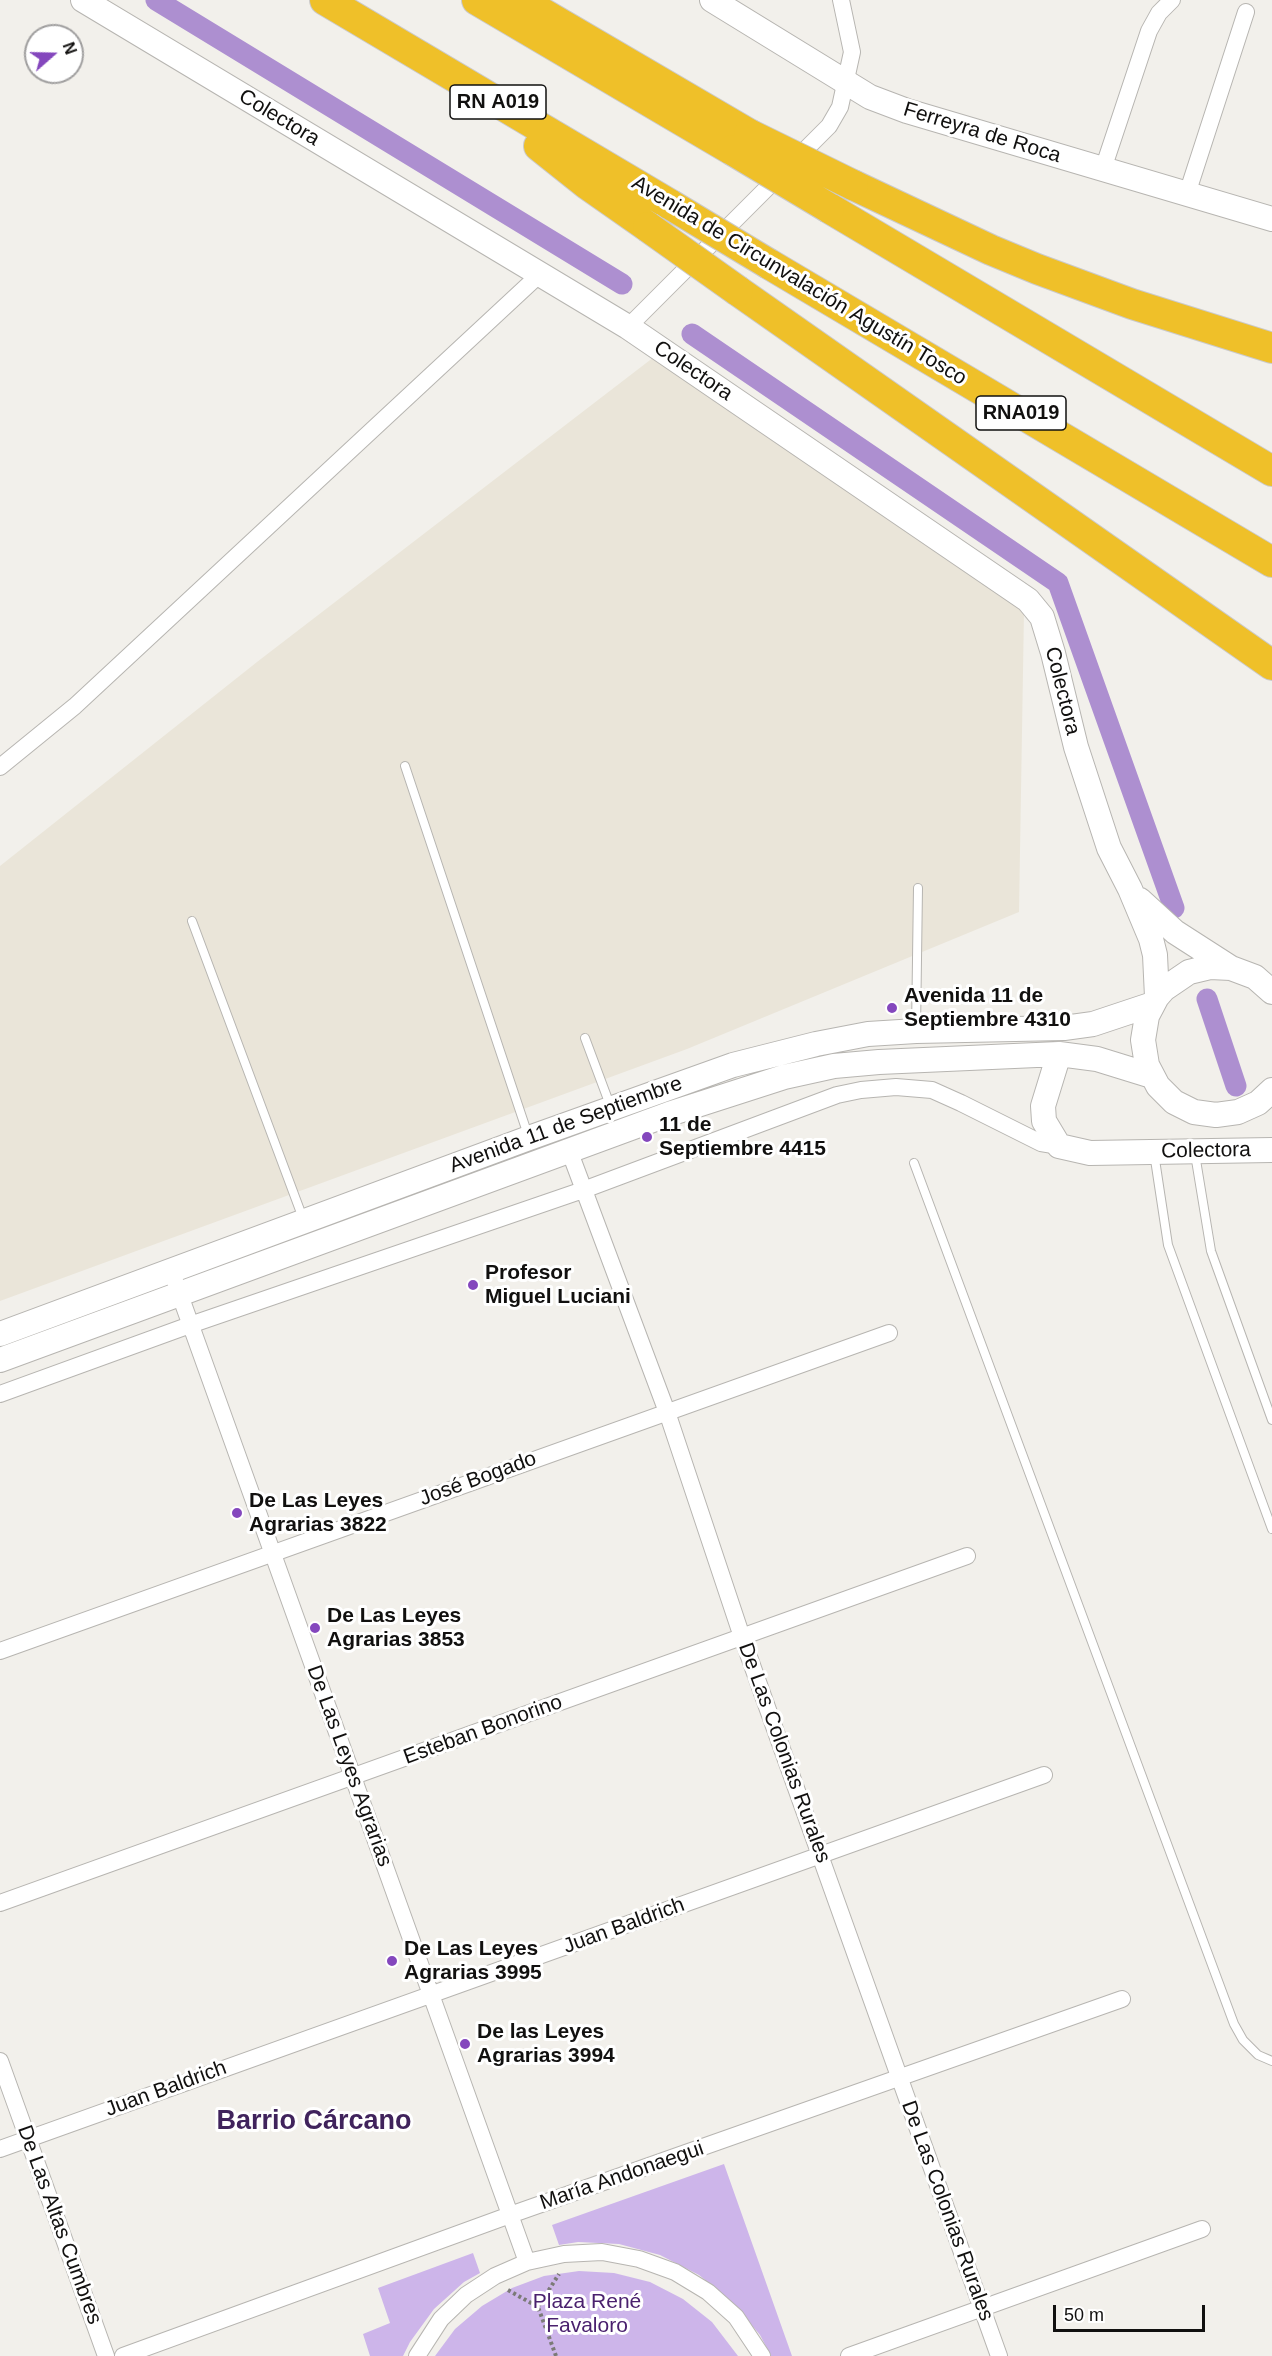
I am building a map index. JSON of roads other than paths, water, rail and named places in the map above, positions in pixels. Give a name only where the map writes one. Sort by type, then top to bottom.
[{"type":"highway","name":"Avenida de Circunvalación Agustín Tosco","points":[[325,0],[1272,562]]},
{"type":"highway","points":[[477,0],[740,142],[853,186],[991,250],[1047,273],[1132,304],[1272,348]]},
{"type":"highway","points":[[520,0],[740,142],[830,208],[1272,471]]},
{"type":"highway","points":[[451,74],[588,185],[1272,664]]},
{"type":"main road","name":"Colectora","points":[[83,0],[628,327],[1028,600],[1042,617],[1094,804],[1109,848],[1130,889],[1151,939],[1155,955],[1155,1001]]},
{"type":"main road","name":"Ferreyra de Roca","points":[[712,0],[870,97],[907,111],[1272,219]]},
{"type":"main road","name":"Colectora","points":[[1130,889],[1176,932],[1231,968],[1255,977],[1272,992]]},
{"type":"main road","points":[[1231,968],[1210,967],[1189,972],[1164,988],[1147,1016],[1143,1040],[1147,1065],[1152,1076],[1166,1094],[1194,1112],[1205,1114],[1238,1112],[1249,1108],[1270,1093]]},
{"type":"main road","name":"Avenida 11 de Septiembre","points":[[0,1360],[304,1221],[733,1065],[777,1053],[868,1034],[916,1030],[1013,1030],[1093,1024],[1155,1001]]},
{"type":"main road","name":"Avenida 11 de Septiembre","points":[[0,1334],[175,1281],[569,1150],[669,1113],[773,1080],[834,1066],[1059,1054],[1097,1059],[1152,1076]]},
{"type":"main road","points":[[1059,1054],[1043,1106],[1044,1121],[1059,1146]]},
{"type":"main road","name":"Colectora","points":[[1059,1146],[1090,1153],[1272,1150]]},
{"type":"street","points":[[628,327],[822,135],[840,107],[852,52],[842,0]]},
{"type":"street","points":[[1103,169],[1149,31],[1159,14],[1172,0]]},
{"type":"street","points":[[1187,194],[1246,12]]},
{"type":"street","points":[[0,767],[96,686],[540,274]]},
{"type":"street","points":[[0,1394],[190,1325],[586,1189],[837,1095],[896,1087],[932,1090],[1041,1143],[1059,1146]]},
{"type":"street","name":"De Las Colonias Rurales","points":[[569,1150],[586,1189],[667,1412],[742,1637],[999,2356]]},
{"type":"street","name":"De Las Leyes Agrarias","points":[[175,1281],[527,2262]]},
{"type":"street","name":"José Bogado","points":[[0,1651],[889,1333]]},
{"type":"street","name":"Esteban Bonorino","points":[[0,1903],[967,1556]]},
{"type":"street","name":"Juan Baldrich","points":[[0,2149],[1044,1775]]},
{"type":"street","name":"María Andonaegui","points":[[123,2356],[510,2215],[1122,1999]]},
{"type":"street","name":"De Las Altas Cumbres","points":[[0,2061],[105,2356]]},
{"type":"street","points":[[849,2356],[1202,2229]]},
{"type":"street","points":[[417,2356],[441,2319],[466,2295],[495,2276],[527,2262],[564,2254],[602,2252],[639,2259],[675,2272],[708,2292],[736,2317],[762,2356]]},
{"type":"lane","points":[[405,766],[529,1138]]},
{"type":"lane","points":[[916,1030],[918,888]]},
{"type":"lane","points":[[192,921],[304,1221]]},
{"type":"lane","points":[[585,1038],[611,1109]]},
{"type":"lane","points":[[1154,1152],[1168,1245],[1272,1529]]},
{"type":"lane","points":[[1195,1152],[1210,1251],[1272,1420]]},
{"type":"lane","points":[[915,1163],[1234,2024],[1243,2040],[1258,2055],[1272,2061]]},
{"type":"waterway","points":[[156,0],[622,284]]},
{"type":"waterway","points":[[692,334],[1058,583],[1174,908]]},
{"type":"waterway","points":[[1207,999],[1236,1086]]},
{"type":"place","name":"Avenida 11 de Septiembre 4310","points":[[892,1008]]},
{"type":"place","name":"11 de Septiembre 4415","points":[[647,1137]]},
{"type":"place","name":"Profesor Miguel Luciani","points":[[473,1285]]},
{"type":"place","name":"De Las Leyes Agrarias 3822","points":[[237,1513]]},
{"type":"place","name":"De Las Leyes Agrarias 3853","points":[[315,1628]]},
{"type":"place","name":"De Las Leyes Agrarias 3995","points":[[392,1961]]},
{"type":"place","name":"De las Leyes Agrarias 3994","points":[[465,2044]]},
{"type":"district","name":"Barrio Cárcano","points":[[314,2122]]},
{"type":"park label","name":"Plaza René Favaloro","points":[[587,2314]]}]
